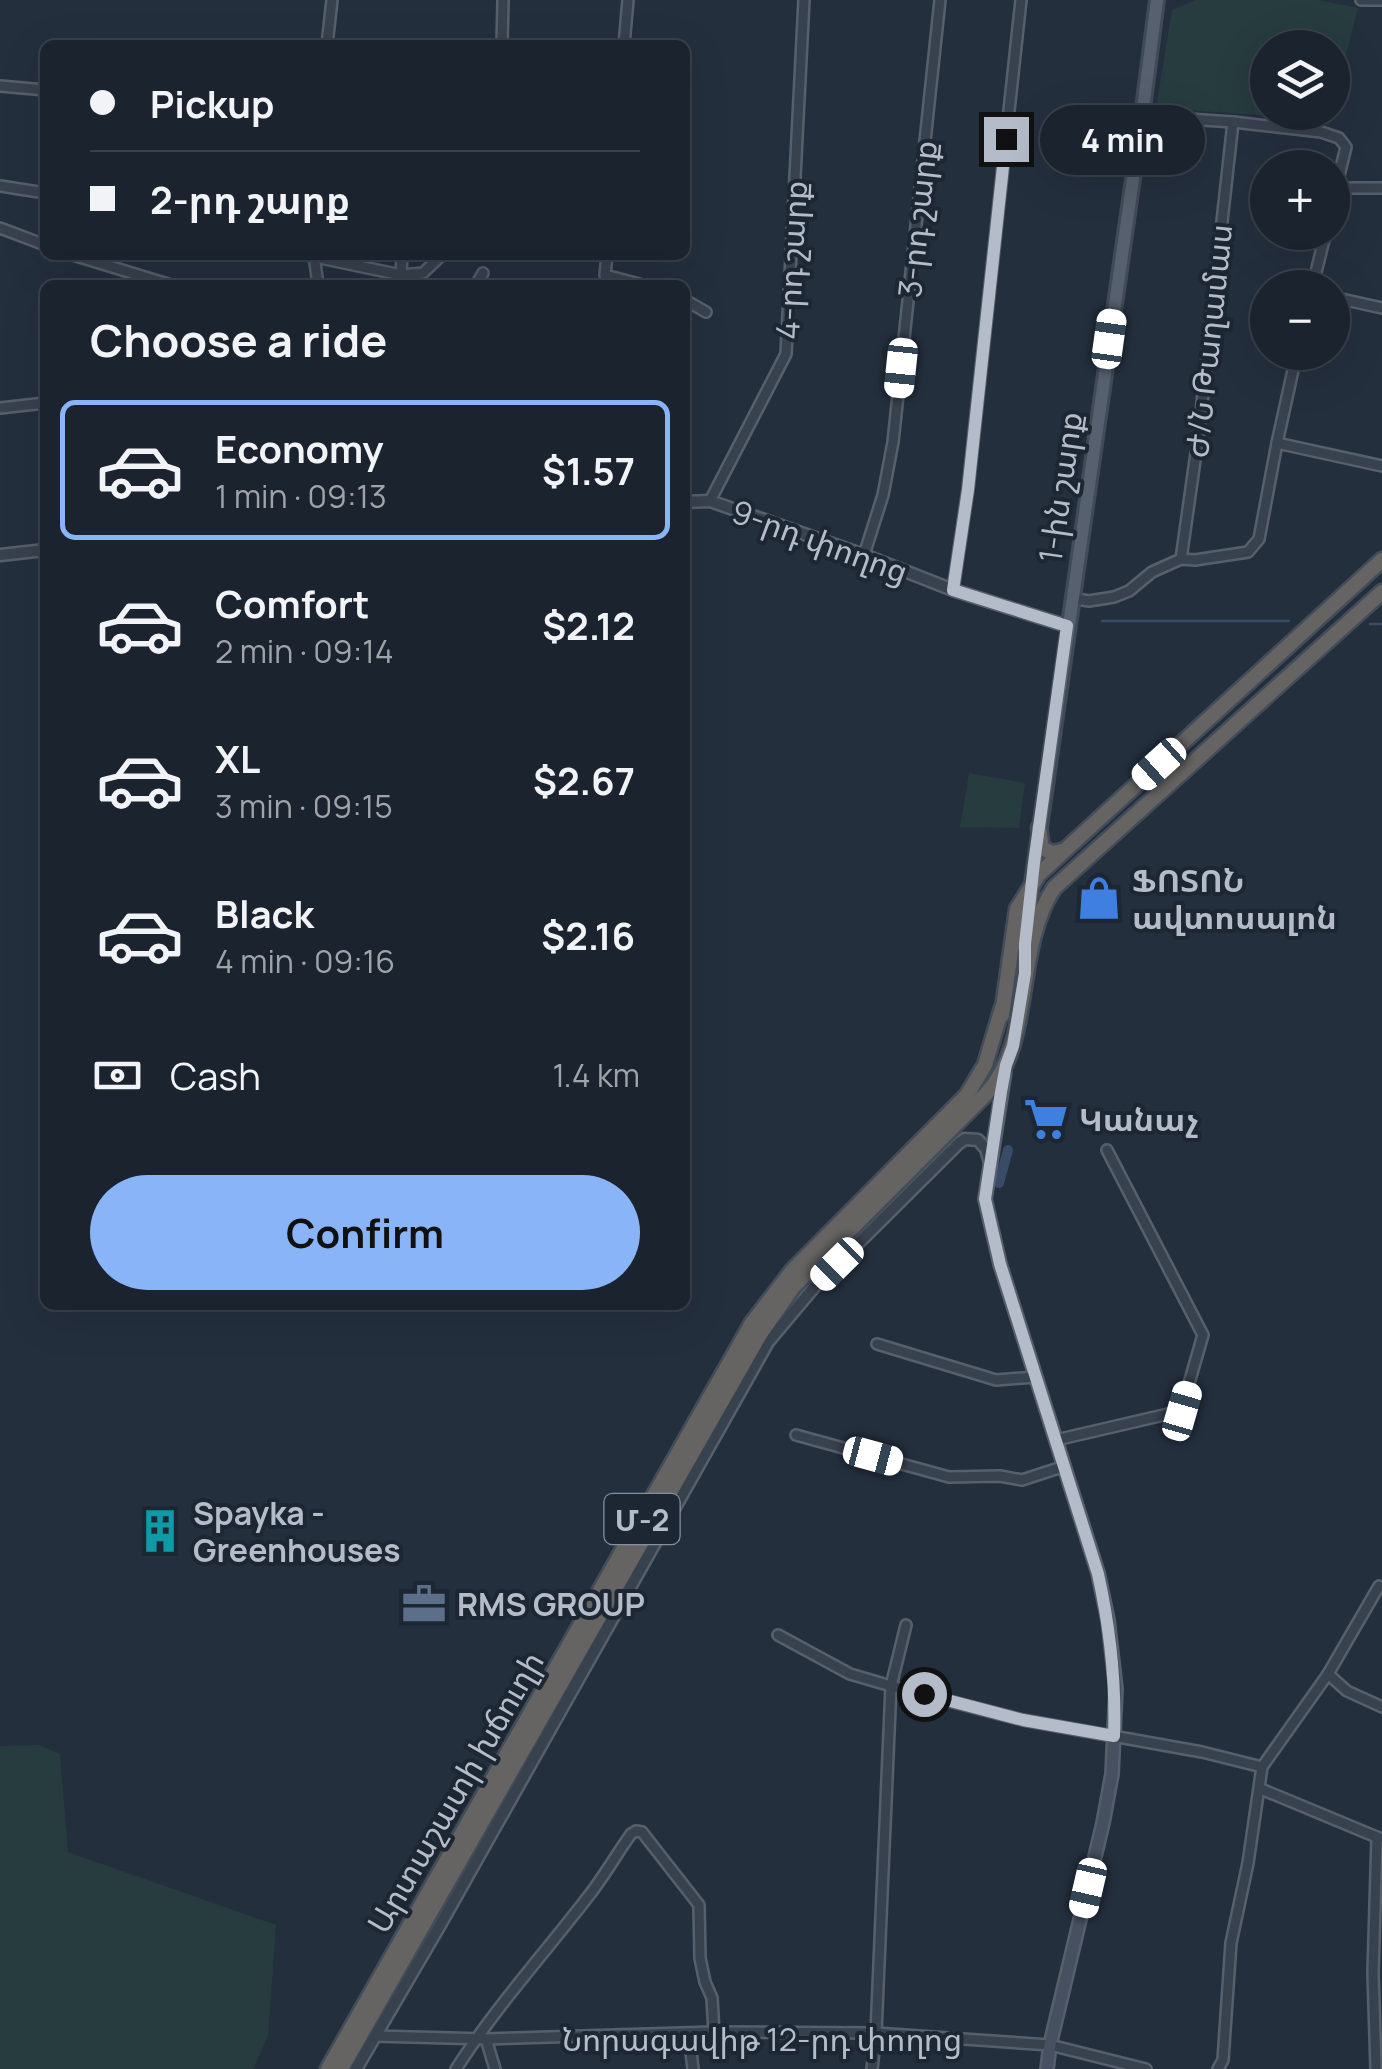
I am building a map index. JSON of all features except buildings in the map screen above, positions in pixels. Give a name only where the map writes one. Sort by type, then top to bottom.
[{"type":"highway","name":"Մ-2","points":[[1006,1065],[1001,1047],[1002,1008],[1017,908],[1032,883],[1382,560]]},
{"type":"highway","name":"Մ-2","points":[[1006,1065],[1025,973],[1043,908],[1054,888],[1382,592]]},
{"type":"highway","points":[[1039,828],[1040,846],[1048,852],[1058,852],[1071,844]]},
{"type":"highway","name":"Մ-2","points":[[1025,973],[1032,883]]},
{"type":"highway","name":"Արտաշատի խճուղի","points":[[328,2069],[752,1323],[792,1271],[967,1095],[985,1065],[1002,1008]]},
{"type":"highway","name":"Արտաշատի խճուղի","points":[[341,2069],[761,1333],[793,1287],[986,1094],[1006,1065]]},
{"type":"main road","name":"1-ին շարք","points":[[1032,883],[1156,0]]},
{"type":"main road","points":[[1006,1065],[985,1199],[1000,1264],[1098,1574],[1116,1689],[1112,1774],[1103,1824],[1047,2069]]},
{"type":"street","points":[[328,40],[332,0]]},
{"type":"street","points":[[502,40],[503,0]]},
{"type":"street","points":[[624,40],[628,0]]},
{"type":"street","name":"4-րդ շարք","points":[[710,501],[786,354],[804,0]]},
{"type":"street","name":"3-րդ շարք","points":[[864,555],[883,495],[893,442],[940,0]]},
{"type":"street","points":[[953,590],[968,490],[1021,0]]},
{"type":"street","points":[[1361,0],[1382,0]]},
{"type":"street","points":[[0,86],[40,90]]},
{"type":"street","points":[[1142,116],[1320,132],[1338,138],[1345,150]]},
{"type":"street","name":"Ժ/Ն Թաղամաս","points":[[1181,559],[1234,122]]},
{"type":"street","points":[[0,186],[40,192]]},
{"type":"street","points":[[1350,188],[1382,188]]},
{"type":"street","points":[[0,228],[40,243]]},
{"type":"street","points":[[88,260],[154,280]]},
{"type":"street","points":[[331,260],[401,274],[424,273],[437,260]]},
{"type":"street","points":[[401,274],[402,260]]},
{"type":"street","points":[[606,260],[605,275],[624,280]]},
{"type":"street","points":[[479,280],[484,273]]},
{"type":"street","points":[[1350,301],[1382,308]]},
{"type":"street","points":[[690,303],[706,312]]},
{"type":"street","points":[[1071,598],[1090,602],[1114,597],[1181,559],[1248,552],[1259,539],[1293,370]]},
{"type":"street","points":[[0,408],[40,404]]},
{"type":"street","points":[[1276,442],[1382,466]]},
{"type":"street","name":"9-րդ փողոց","points":[[690,502],[710,501],[953,590],[1067,626]]},
{"type":"street","points":[[0,555],[40,551]]},
{"type":"street","name":"Արտաշատի խճուղի","points":[[356,2069],[768,1342],[814,1286],[959,1143],[978,1140],[990,1163]]},
{"type":"street","points":[[1056,1440],[1182,1411],[1203,1334],[1107,1150]]},
{"type":"street","points":[[877,1344],[996,1380],[1036,1377]]},
{"type":"street","points":[[796,1435],[949,1477],[1000,1476],[1022,1480],[1065,1466]]},
{"type":"street","points":[[1218,2069],[1223,2060],[1230,1943],[1262,1767],[1328,1674],[1380,1586]]},
{"type":"street","points":[[872,2069],[890,1686],[906,1625]]},
{"type":"street","points":[[778,1635],[850,1674],[890,1686],[1023,1720],[1202,1752],[1262,1767]]},
{"type":"street","points":[[1328,1674],[1347,1691],[1382,1707]]},
{"type":"street","points":[[1261,1789],[1379,1838],[1376,2069]]},
{"type":"street","points":[[456,2069],[636,1831],[642,1832],[699,1905],[700,1958],[712,1998],[714,2032]]},
{"type":"street","name":"Նորագավիթ 12-րդ փողոց","points":[[374,2036],[481,2039],[714,2032],[876,2033],[1050,2045],[1146,2069]]},
{"type":"street","points":[[689,2034],[693,2069]]},
{"type":"street","points":[[481,2039],[494,2069]]},
{"type":"green space","points":[[1196,0],[1318,0],[1358,8],[1350,39],[1350,30],[1250,30],[1250,115],[1156,108],[1172,10]]},
{"type":"green space","points":[[969,773],[1025,783],[1019,828],[960,827]]},
{"type":"green space","points":[[39,1745],[60,1754],[68,1852],[276,1925],[268,2036],[253,2069],[0,2069],[0,1746]]},
{"type":"waterway","points":[[1102,621],[1289,621]]},
{"type":"waterway","points":[[1370,624],[1382,624]]},
{"type":"waterway","points":[[999,1183],[1008,1150]]},
{"type":"place","name":"ՖՈՏՈՆ ավտոսալոն","points":[[1099,898]]},
{"type":"place","name":"Կանաչ","points":[[1046,1119]]},
{"type":"place","name":"Spayka - Greenhouses","points":[[160,1531]]},
{"type":"place","name":"RMS GROUP","points":[[424,1604]]},
{"type":"route","points":[[924,1694],[1023,1720],[1114,1736],[1116,1689],[1098,1574],[1000,1264],[985,1199],[1025,973],[1034,863],[1067,626],[953,590],[968,490],[1006,139]]}]
